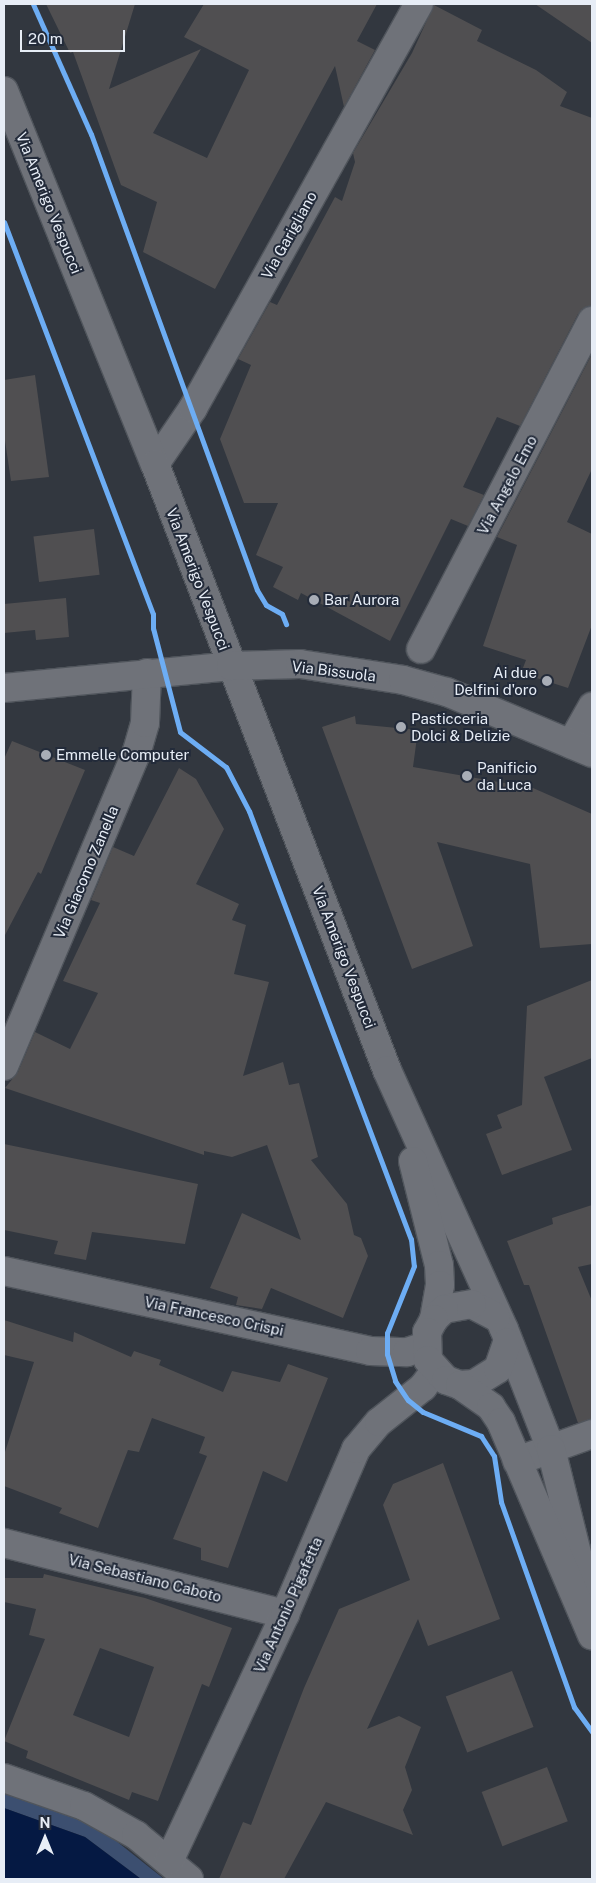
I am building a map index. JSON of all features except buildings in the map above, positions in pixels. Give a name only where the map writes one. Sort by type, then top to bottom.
[{"type":"street","name":"Via Garigliano","points":[[155,464],[198,399],[419,4]]},
{"type":"street","name":"Via Amerigo Vespucci","points":[[4,91],[155,464],[387,1070],[496,1317],[551,1449],[592,1614]]},
{"type":"street","name":"Via Angelo Emo","points":[[422,649],[592,321]]},
{"type":"street","name":"Via Bissuola","points":[[4,688],[231,666],[300,664],[403,680],[447,692],[582,748]]},
{"type":"street","name":"Via Giacomo Zanella","points":[[4,1066],[137,751],[145,723],[147,673]]},
{"type":"street","points":[[582,748],[592,707]]},
{"type":"street","name":"Via Amerigo Vespucci","points":[[387,1070],[435,1239],[440,1286],[434,1319],[427,1332],[425,1346]]},
{"type":"street","name":"Via Francesco Crispi","points":[[4,1271],[370,1351],[407,1352],[425,1346]]},
{"type":"street","points":[[434,1319],[458,1304],[472,1304],[496,1317]]},
{"type":"street","points":[[460,1385],[488,1379],[498,1369],[507,1343]]},
{"type":"street","points":[[425,1346],[428,1360],[435,1371],[460,1385],[491,1407],[517,1461],[592,1635]]},
{"type":"street","name":"Via Antonio Pigafetta","points":[[169,1861],[285,1614],[356,1449],[379,1422],[423,1387],[435,1371]]},
{"type":"street","points":[[517,1461],[592,1434]]},
{"type":"street","name":"Via Sebastiano Caboto","points":[[4,1543],[285,1614]]},
{"type":"street","points":[[4,1778],[84,1806],[136,1835],[189,1879]]},
{"type":"shaded area","points":[[4,1790],[96,1825],[164,1879],[141,1879],[85,1837],[4,1808]]},
{"type":"shaded area","points":[[4,1808],[85,1837],[141,1879],[4,1879]]},
{"type":"cycle path","points":[[33,4],[91,134],[257,590],[266,605],[282,614],[286,624]]},
{"type":"cycle path","points":[[4,222],[153,614],[153,628],[180,732],[226,767],[249,811],[411,1239],[414,1266],[387,1333],[387,1354],[395,1381],[408,1400],[423,1412],[481,1436],[494,1456],[501,1502],[574,1707],[592,1732]]},
{"type":"place","name":"Bar Aurora","points":[[314,600]]},
{"type":"place","name":"Ai due Delfini d'oro","points":[[547,681]]},
{"type":"place","name":"Pasticceria Dolci & Delizie","points":[[401,727]]},
{"type":"place","name":"Emmelle Computer","points":[[46,755]]},
{"type":"place","name":"Panificio da Luca","points":[[467,776]]}]
